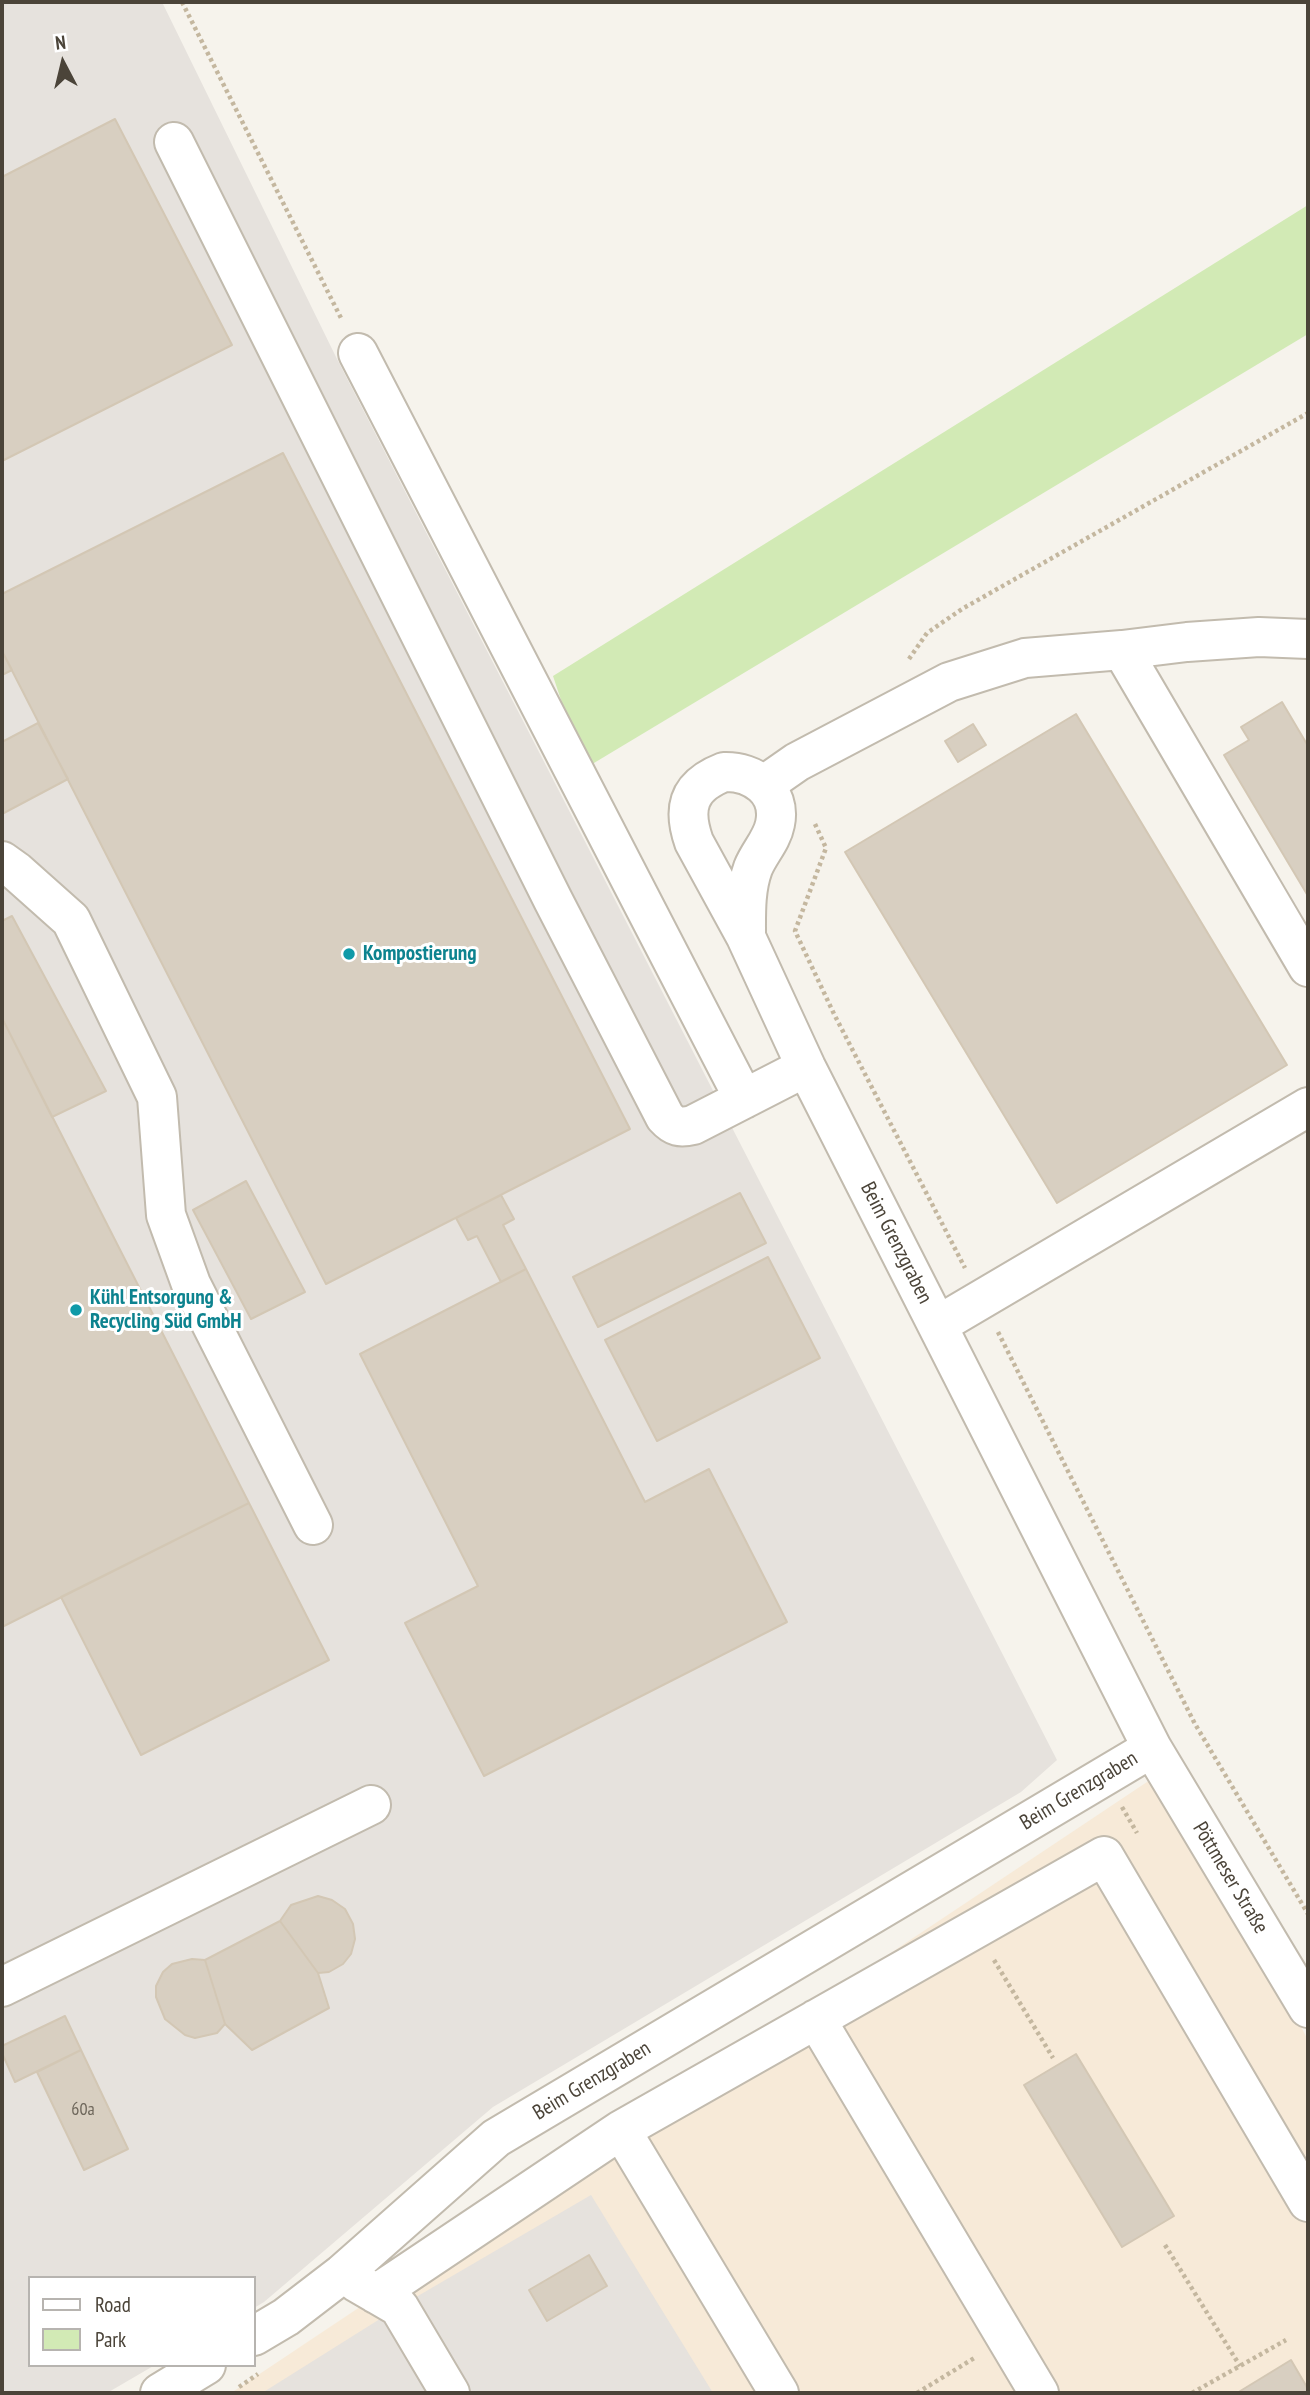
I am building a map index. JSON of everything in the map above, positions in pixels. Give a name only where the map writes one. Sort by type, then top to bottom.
[{"type":"street","points":[[174,142],[540,876],[665,1117],[672,1125],[682,1128],[693,1125],[806,1067]]},
{"type":"street","points":[[358,353],[744,1099]]},
{"type":"street","points":[[777,776],[797,762],[949,682],[1025,658],[1259,637],[1308,639]]},
{"type":"street","points":[[1122,650],[1308,967]]},
{"type":"street","name":"Beim Grenzgraben","points":[[256,2335],[286,2317],[342,2274],[496,2138],[1152,1748],[806,1067],[746,937],[694,842],[687,813],[691,799],[699,786],[724,772],[777,776],[772,797],[776,811],[775,826],[753,868],[747,895],[746,937]]},
{"type":"street","points":[[2,861],[71,920],[157,1097],[166,1215],[191,1284],[313,1525]]},
{"type":"street","points":[[938,1325],[1308,1107]]},
{"type":"street","name":"Pöttmeser Straße","points":[[1152,1748],[1308,2008]]},
{"type":"street","points":[[2,1987],[371,1805]]},
{"type":"street","points":[[376,2294],[621,2130],[1104,1856],[1308,2202]]},
{"type":"street","points":[[816,2019],[1039,2393]]},
{"type":"street","points":[[621,2130],[779,2393]]},
{"type":"street","points":[[342,2274],[399,2307],[450,2393]]},
{"type":"street","points":[[160,2393],[203,2367]]},
{"type":"path","points":[[182,2],[358,353]]},
{"type":"path","points":[[897,709],[901,671],[927,633],[995,590],[1308,413]]},
{"type":"path","points":[[777,776],[825,848],[795,931],[834,1014],[982,1300],[1195,1724],[1308,1914]]},
{"type":"path","points":[[975,1928],[1053,2058]]},
{"type":"path","points":[[1165,2245],[1240,2366]]},
{"type":"path","points":[[917,2393],[1007,2339]]},
{"type":"path","points":[[1192,2393],[1286,2340]]},
{"type":"shaded area","points":[[2,2],[162,2],[336,357],[1057,1760],[1021,1792],[493,2107],[256,2307],[256,2276],[28,2276],[28,2367],[152,2367],[107,2393],[2,2393]]},
{"type":"shaded area","points":[[1165,1770],[1308,2040],[1308,2393],[231,2393]]},
{"type":"shaded area","points":[[591,2195],[713,2393],[262,2393],[399,2307]]},
{"type":"green space","points":[[1308,205],[1308,334],[584,769],[553,676]]},
{"type":"building","points":[[115,119],[232,345],[2,461],[2,177]]},
{"type":"building","name":"Kompostierung","points":[[283,453],[630,1129],[326,1284],[2,651],[2,594]]},
{"type":"building","points":[[2,651],[12,670],[2,675]]},
{"type":"building","points":[[1282,702],[1308,746],[1308,896],[1224,755],[1249,740],[1241,727]]},
{"type":"building","points":[[1076,714],[1287,1065],[1057,1203],[845,852]]},
{"type":"building","points":[[38,723],[68,779],[2,814],[2,742]]},
{"type":"building","points":[[973,724],[986,745],[958,762],[945,741]]},
{"type":"building","points":[[12,916],[106,1091],[52,1117],[2,1018],[2,921]]},
{"type":"building","name":"Kühl Entsorgung & Recycling Süd GmbH","points":[[2,1018],[249,1503],[2,1627]]},
{"type":"building","points":[[246,1181],[305,1292],[251,1319],[193,1210]]},
{"type":"building","points":[[740,1193],[766,1243],[598,1327],[573,1277]]},
{"type":"building","points":[[501,1195],[514,1219],[503,1225],[526,1269],[501,1282],[477,1236],[468,1240],[456,1218]]},
{"type":"building","points":[[768,1257],[820,1358],[657,1441],[605,1340]]},
{"type":"building","points":[[526,1269],[645,1502],[709,1469],[787,1622],[484,1776],[405,1623],[478,1586],[360,1354]]},
{"type":"building","points":[[249,1503],[329,1660],[141,1755],[61,1597]]},
{"type":"building","points":[[318,1896],[332,1900],[345,1909],[353,1924],[355,1939],[351,1954],[343,1964],[329,1972],[318,1973],[280,1921],[291,1905]]},
{"type":"building","points":[[280,1921],[318,1973],[329,2008],[252,2050],[225,2024],[205,1960]]},
{"type":"building","points":[[192,1959],[205,1960],[225,2024],[217,2033],[195,2038],[185,2035],[165,2019],[156,1997],[156,1986],[163,1972],[172,1964]]},
{"type":"building","points":[[65,2016],[81,2050],[15,2082],[2,2053],[2,2046]]},
{"type":"building","points":[[81,2050],[128,2149],[84,2170],[37,2072]]},
{"type":"building","points":[[1076,2054],[1174,2216],[1122,2247],[1024,2085]]},
{"type":"building","points":[[589,2255],[607,2286],[547,2321],[529,2290]]},
{"type":"building","points":[[1291,2360],[1308,2393],[1237,2393]]},
{"type":"place","name":"Kompostierung","points":[[349,954]]},
{"type":"place","name":"Kühl Entsorgung & Recycling Süd GmbH","points":[[76,1310]]}]
